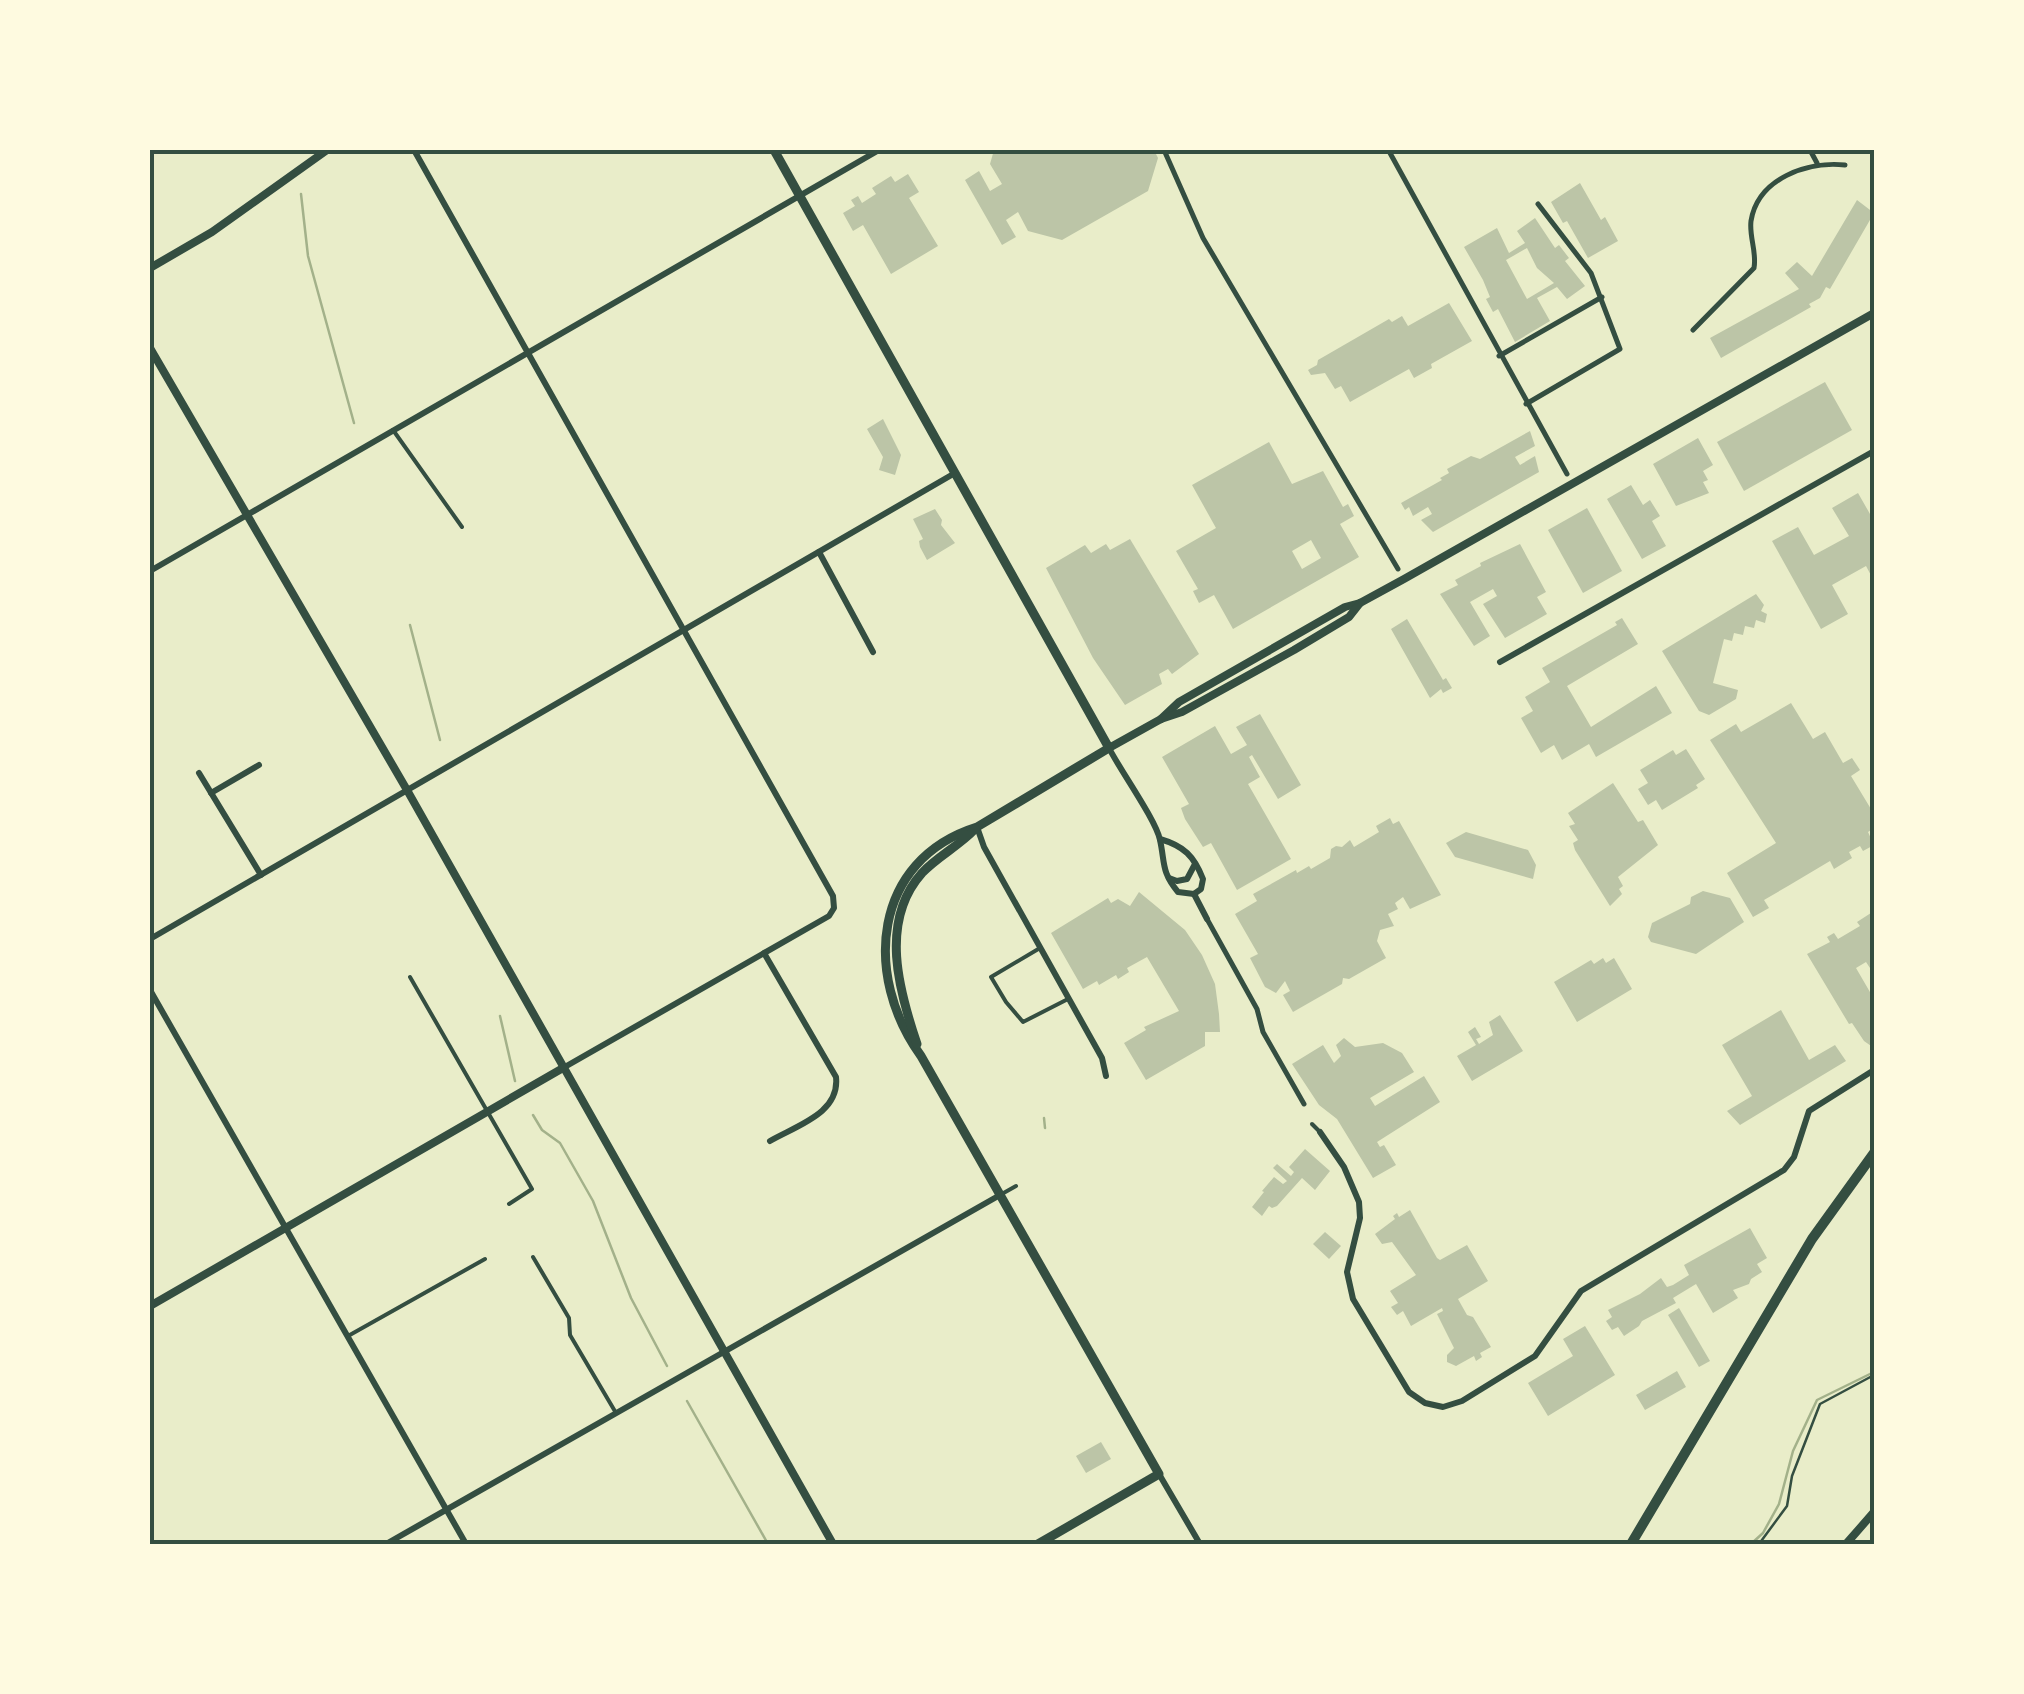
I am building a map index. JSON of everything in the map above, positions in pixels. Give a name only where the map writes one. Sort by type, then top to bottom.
[{"type":"main road","points":[[774,150],[1109,748],[977,827],[919,876],[892,921],[898,973],[921,1056],[1159,1474],[1038,1544]]},
{"type":"main road","points":[[1630,1544],[1812,1239],[1874,1153]]},
{"type":"street","points":[[150,268],[212,232],[327,150]]},
{"type":"street","points":[[150,1306],[829,916],[834,908],[833,896],[414,150]]},
{"type":"street","points":[[150,571],[878,150]]},
{"type":"street","points":[[1164,150],[1203,238],[1398,568]]},
{"type":"street","points":[[1810,150],[1817,162]]},
{"type":"street","points":[[1390,153],[1498,356],[1567,474]]},
{"type":"street","points":[[1693,330],[1754,268],[1756,256],[1750,224],[1765,193],[1791,174],[1817,162],[1845,164]]},
{"type":"street","points":[[1526,404],[1620,350],[1591,274],[1538,204]]},
{"type":"street","points":[[1498,356],[1602,297]]},
{"type":"street","points":[[1160,838],[1185,849],[1196,862],[1203,879],[1201,889],[1194,894],[1178,892],[1168,878],[1160,838],[1109,748],[1161,719],[1179,702],[1344,607],[1360,604],[1874,313]]},
{"type":"street","points":[[150,348],[408,790],[833,1544]]},
{"type":"street","points":[[1500,662],[1874,451]]},
{"type":"street","points":[[150,939],[955,473]]},
{"type":"street","points":[[819,552],[873,652]]},
{"type":"street","points":[[211,793],[259,766]]},
{"type":"street","points":[[199,774],[261,875]]},
{"type":"street","points":[[977,827],[984,847],[1102,1058],[1106,1076]]},
{"type":"street","points":[[1168,878],[1187,879],[1196,862]]},
{"type":"street","points":[[1194,894],[1304,1104]]},
{"type":"street","points":[[764,953],[836,1077],[838,1092],[829,1106],[770,1141]]},
{"type":"street","points":[[150,990],[466,1544]]},
{"type":"street","points":[[1320,1132],[1344,1167],[1358,1202],[1360,1218],[1347,1272],[1353,1299],[1410,1392],[1425,1403],[1453,1406],[1536,1356],[1580,1291],[1784,1170],[1794,1157],[1810,1112],[1874,1070]]},
{"type":"street","points":[[386,1544],[1000,1194]]},
{"type":"street","points":[[1159,1474],[1200,1544]]},
{"type":"street","points":[[1846,1544],[1874,1512]]},
{"type":"lane","points":[[394,430],[462,527]]},
{"type":"lane","points":[[1040,948],[991,976],[1023,1022],[1068,999]]},
{"type":"lane","points":[[410,977],[532,1190],[510,1204]]},
{"type":"lane","points":[[1312,1124],[1320,1132]]},
{"type":"lane","points":[[1000,1194],[1016,1186]]},
{"type":"lane","points":[[533,1258],[569,1318],[570,1335],[616,1413]]},
{"type":"lane","points":[[348,1336],[485,1259]]},
{"type":"path","points":[[1759,1544],[1787,1506],[1792,1476],[1820,1404],[1874,1375]]},
{"type":"building","points":[[994,150],[1154,150],[1158,158],[1148,191],[1062,240],[1028,231],[1018,212],[1006,220],[1016,237],[1002,245],[965,180],[979,171],[990,191],[1002,184],[990,164]]},
{"type":"building","points":[[908,174],[919,192],[909,198],[938,246],[891,274],[863,225],[853,231],[843,213],[855,206],[851,200],[858,196],[862,203],[876,194],[872,188],[891,176],[895,182]]},
{"type":"building","points":[[1580,183],[1618,241],[1588,258],[1551,202]]},
{"type":"building","points":[[1857,200],[1874,213],[1830,289],[1826,287],[1820,298],[1809,304],[1811,307],[1721,358],[1710,338],[1799,289],[1785,273],[1797,262],[1812,276]]},
{"type":"building","points":[[1535,218],[1555,248],[1559,245],[1569,258],[1565,261],[1585,286],[1567,299],[1557,287],[1537,298],[1550,321],[1515,342],[1498,309],[1493,312],[1486,299],[1490,297],[1483,280],[1464,247],[1497,228],[1509,253],[1525,243],[1517,231]],"holes":[[[1527,248],[1537,268],[1554,283],[1527,299],[1506,260]]]},
{"type":"building","points":[[1449,303],[1472,341],[1414,378],[1409,369],[1350,402],[1341,386],[1335,389],[1325,373],[1311,375],[1308,370],[1318,360],[1389,319],[1392,322],[1402,316],[1408,326]]},
{"type":"building","points":[[1825,382],[1852,430],[1744,491],[1717,442]]},
{"type":"building","points":[[883,419],[901,455],[895,475],[879,470],[883,457],[867,429]]},
{"type":"building","points":[[1530,431],[1535,446],[1515,457],[1520,465],[1535,456],[1539,472],[1433,532],[1421,520],[1432,514],[1428,507],[1413,516],[1409,507],[1405,510],[1401,503],[1442,480],[1449,473],[1447,469],[1471,456],[1480,459]]},
{"type":"building","points":[[1698,438],[1713,465],[1703,471],[1709,493],[1676,506],[1653,464]]},
{"type":"building","points":[[1269,442],[1292,484],[1323,471],[1343,507],[1348,504],[1354,516],[1340,524],[1359,557],[1233,629],[1214,595],[1199,603],[1193,591],[1198,589],[1176,551],[1216,528],[1192,485]],"holes":[[[1311,540],[1321,558],[1302,569],[1292,551]]]},
{"type":"building","points":[[1631,485],[1643,505],[1650,500],[1660,516],[1652,521],[1666,546],[1642,559],[1607,499]]},
{"type":"building","points":[[1858,493],[1874,521],[1874,581],[1866,566],[1832,585],[1848,614],[1821,629],[1772,541],[1798,527],[1814,555],[1849,536],[1832,508]]},
{"type":"building","points":[[1587,508],[1622,571],[1583,593],[1548,530]]},
{"type":"building","points":[[935,509],[955,543],[927,560],[920,547],[919,541],[923,539],[913,519]]},
{"type":"building","points":[[1130,539],[1199,654],[1172,674],[1168,669],[1159,674],[1162,684],[1125,705],[1093,658],[1046,568],[1085,545],[1091,553],[1106,544],[1110,550]]},
{"type":"building","points":[[1520,544],[1546,592],[1537,597],[1547,614],[1505,638],[1483,604],[1497,596],[1493,589],[1470,602],[1490,636],[1474,646],[1440,594],[1458,585],[1455,580],[1481,566],[1480,563]]},
{"type":"building","points":[[1756,594],[1764,605],[1761,611],[1767,614],[1765,623],[1756,620],[1754,628],[1745,626],[1743,635],[1734,633],[1732,641],[1724,639],[1713,683],[1738,690],[1736,699],[1709,715],[1699,711],[1662,651]]},
{"type":"building","points":[[1622,618],[1638,644],[1567,686],[1591,727],[1656,686],[1672,713],[1596,757],[1589,744],[1562,760],[1554,745],[1541,753],[1521,718],[1533,711],[1525,697],[1550,682],[1542,668],[1617,625],[1615,622]]},
{"type":"building","points":[[1407,619],[1443,680],[1446,678],[1452,688],[1443,693],[1441,689],[1430,698],[1391,629]]},
{"type":"building","points":[[1791,703],[1813,739],[1825,732],[1843,763],[1852,758],[1860,770],[1851,776],[1874,814],[1874,828],[1868,832],[1874,845],[1849,852],[1852,858],[1834,869],[1830,861],[1764,900],[1769,908],[1753,917],[1727,873],[1776,843],[1710,740],[1736,724],[1741,732]]},
{"type":"building","points":[[1260,714],[1301,785],[1278,799],[1252,755],[1249,757],[1260,777],[1248,784],[1291,859],[1237,890],[1211,843],[1203,847],[1185,819],[1181,808],[1189,804],[1162,757],[1215,726],[1231,754],[1247,745],[1236,727]]},
{"type":"building","points":[[1686,749],[1705,779],[1696,785],[1698,788],[1662,810],[1656,800],[1648,805],[1638,789],[1648,783],[1640,770],[1673,750],[1676,755]]},
{"type":"building","points":[[1613,783],[1658,845],[1618,877],[1622,894],[1610,906],[1575,850],[1573,843],[1578,840],[1569,826],[1575,824],[1568,813]]},
{"type":"building","points":[[1390,818],[1393,824],[1399,821],[1441,895],[1410,909],[1403,897],[1395,903],[1398,909],[1388,914],[1394,926],[1380,930],[1377,941],[1386,958],[1349,979],[1343,978],[1342,984],[1293,1012],[1283,995],[1290,991],[1285,981],[1276,993],[1265,987],[1250,958],[1258,954],[1235,914],[1257,901],[1253,894],[1296,870],[1297,873],[1309,866],[1311,869],[1330,858],[1331,849],[1336,846],[1342,847],[1350,840],[1354,847],[1379,832],[1376,826]]},
{"type":"building","points":[[1466,832],[1528,850],[1536,865],[1533,879],[1455,857],[1446,843]]},
{"type":"building","points":[[1703,891],[1730,898],[1744,922],[1696,954],[1651,942],[1648,937],[1652,923],[1690,904],[1691,897]]},
{"type":"building","points":[[1139,892],[1185,930],[1202,955],[1215,984],[1220,1032],[1205,1032],[1205,1046],[1146,1080],[1124,1043],[1146,1030],[1144,1027],[1179,1011],[1147,957],[1127,968],[1129,972],[1118,979],[1116,975],[1083,989],[1051,933],[1108,898],[1111,903],[1118,899],[1130,906]]},
{"type":"building","points":[[1874,911],[1874,974],[1866,962],[1856,968],[1874,999],[1874,1048],[1849,1024],[1807,954],[1830,942],[1827,937],[1834,933],[1838,939],[1860,926],[1857,922]]},
{"type":"building","points":[[1603,958],[1606,963],[1614,958],[1632,989],[1577,1022],[1554,982],[1591,960],[1594,964]]},
{"type":"building","points":[[1781,1010],[1809,1060],[1835,1045],[1846,1061],[1740,1125],[1727,1111],[1752,1096],[1722,1045]]},
{"type":"building","points":[[1500,1015],[1523,1051],[1472,1081],[1457,1056],[1476,1045],[1468,1032],[1475,1027],[1481,1037],[1476,1039],[1479,1044],[1493,1035],[1489,1022]]},
{"type":"building","points":[[1344,1038],[1355,1047],[1383,1043],[1402,1053],[1414,1072],[1370,1098],[1375,1106],[1424,1076],[1440,1102],[1377,1142],[1380,1147],[1384,1145],[1396,1165],[1373,1178],[1337,1119],[1319,1105],[1292,1064],[1323,1045],[1334,1063],[1341,1056],[1336,1045]]},
{"type":"building","points":[[1305,1149],[1330,1171],[1315,1190],[1302,1178],[1277,1206],[1269,1206],[1262,1216],[1252,1207],[1262,1191],[1274,1177],[1283,1184],[1287,1181],[1273,1168],[1277,1164],[1291,1176],[1294,1172],[1289,1167]]},
{"type":"building","points":[[1410,1210],[1437,1258],[1440,1260],[1467,1245],[1488,1281],[1458,1299],[1491,1347],[1480,1353],[1482,1357],[1476,1361],[1474,1356],[1456,1366],[1447,1362],[1447,1355],[1454,1348],[1437,1314],[1442,1308],[1411,1326],[1403,1311],[1397,1315],[1391,1307],[1398,1303],[1390,1291],[1416,1275],[1392,1242],[1382,1244],[1375,1234],[1397,1213],[1399,1217]]},
{"type":"building","points":[[1750,1228],[1767,1258],[1757,1264],[1762,1272],[1749,1284],[1733,1290],[1738,1298],[1713,1313],[1696,1284],[1673,1298],[1676,1303],[1642,1321],[1624,1336],[1618,1327],[1612,1330],[1606,1321],[1612,1317],[1608,1310],[1661,1278],[1667,1287],[1673,1285],[1689,1275],[1684,1265]]},
{"type":"building","points":[[1325,1232],[1341,1246],[1329,1259],[1313,1244]]},
{"type":"building","points":[[1679,1308],[1710,1361],[1699,1367],[1668,1315]]},
{"type":"building","points":[[1585,1326],[1615,1375],[1548,1416],[1528,1383],[1573,1356],[1563,1339]]},
{"type":"building","points":[[1677,1371],[1686,1387],[1645,1410],[1636,1395]]},
{"type":"building","points":[[1101,1442],[1111,1459],[1086,1473],[1076,1456]]},
{"type":"waterway","points":[[301,194],[308,256],[354,423]]},
{"type":"waterway","points":[[410,625],[440,740]]},
{"type":"waterway","points":[[500,1016],[515,1081]]},
{"type":"waterway","points":[[533,1115],[542,1130],[560,1143],[593,1201],[631,1298],[667,1366]]},
{"type":"waterway","points":[[1044,1118],[1045,1128]]},
{"type":"waterway","points":[[1751,1544],[1763,1533],[1779,1504],[1793,1451],[1817,1400],[1874,1372]]},
{"type":"waterway","points":[[687,1401],[768,1544]]}]
